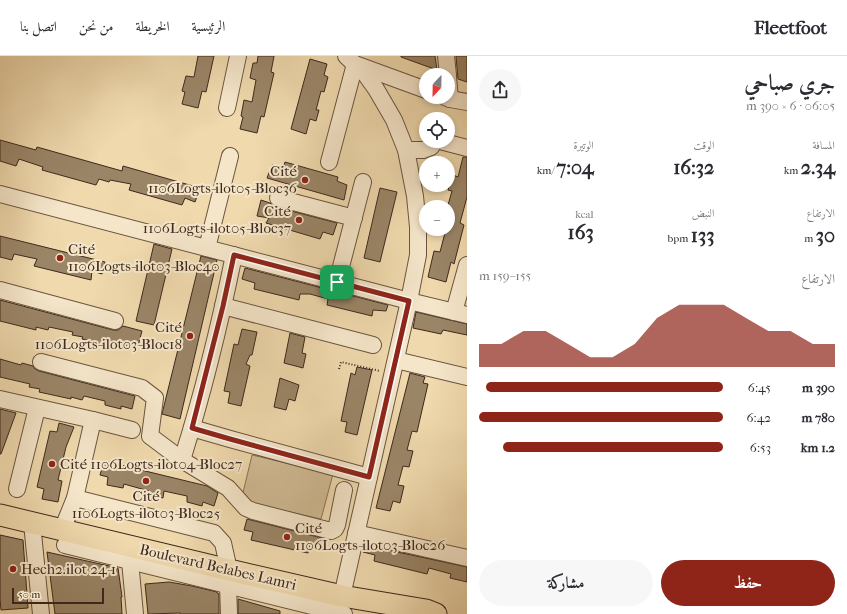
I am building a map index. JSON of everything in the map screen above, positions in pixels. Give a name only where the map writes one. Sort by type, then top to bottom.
[{"type":"main road","name":"Boulevard Belabes Lamri","points":[[0,515],[32,522],[64,538],[343,605],[429,613]]},
{"type":"street","points":[[227,108],[238,56]]},
{"type":"street","points":[[446,56],[447,68]]},
{"type":"street","points":[[350,60],[419,87]]},
{"type":"street","points":[[343,605],[356,533],[409,301],[418,255],[418,227],[415,196],[406,150],[394,120],[376,89],[366,75],[350,60]]},
{"type":"street","points":[[329,162],[350,60]]},
{"type":"street","points":[[455,99],[467,102]]},
{"type":"street","points":[[455,145],[467,148]]},
{"type":"street","points":[[406,150],[423,150],[428,148]]},
{"type":"street","points":[[207,248],[230,156]]},
{"type":"street","points":[[337,282],[363,182]]},
{"type":"street","points":[[0,194],[409,301],[461,313],[467,265]]},
{"type":"street","points":[[278,198],[354,218]]},
{"type":"street","points":[[182,460],[192,428],[223,306],[234,255]]},
{"type":"street","points":[[0,290],[115,321]]},
{"type":"street","points":[[223,306],[373,345]]},
{"type":"street","points":[[41,362],[142,388],[155,398],[150,436],[182,460],[228,488],[246,508],[253,511],[331,531],[335,529],[337,525],[344,490]]},
{"type":"street","points":[[394,367],[467,377]]},
{"type":"street","points":[[0,399],[132,430]]},
{"type":"street","points":[[17,489],[37,408]]},
{"type":"street","points":[[94,420],[64,538],[130,561],[228,578]]},
{"type":"street","points":[[192,428],[369,477]]},
{"type":"street","points":[[75,498],[214,533],[223,543],[228,578],[229,614]]},
{"type":"street","points":[[32,522],[41,614]]},
{"type":"street","points":[[356,533],[467,558]]},
{"type":"street","points":[[130,561],[135,614]]},
{"type":"path","points":[[339,369],[341,362],[394,367]]},
{"type":"shaded area","points":[[252,455],[333,474],[321,519],[241,501]]},
{"type":"building","points":[[198,56],[214,56],[206,92],[202,91],[198,108],[182,104],[185,92],[182,91],[186,76],[194,77]]},
{"type":"building","points":[[258,56],[274,56],[271,72],[274,73],[264,117],[261,116],[257,133],[240,129],[243,117],[241,116],[244,100],[252,102],[256,80],[250,78],[253,63],[257,63]]},
{"type":"building","points":[[435,56],[437,68],[431,68],[401,57]]},
{"type":"building","points":[[456,56],[467,56],[467,82],[458,79]]},
{"type":"building","points":[[310,59],[327,64],[324,75],[328,77],[324,92],[321,91],[316,110],[319,110],[316,121],[310,119],[306,134],[291,129]]},
{"type":"building","points":[[0,140],[36,150],[37,147],[122,171],[123,166],[200,188],[195,202],[185,198],[182,205],[129,190],[131,184],[110,180],[109,182],[99,179],[96,185],[42,170],[43,167],[19,159],[16,166],[0,161]]},
{"type":"building","points":[[463,157],[467,157],[467,197],[460,223],[464,225],[454,264],[451,262],[446,282],[428,277],[434,251],[440,252],[444,236],[455,236],[455,200],[449,200],[452,192],[455,192],[455,176],[458,177]]},
{"type":"building","name":"Cité 1106Logts-ilot05-Bloc36","points":[[285,162],[338,177],[337,181],[347,185],[344,200],[267,178],[272,165],[283,168]]},
{"type":"building","points":[[380,188],[397,192],[380,262],[364,258]]},
{"type":"building","name":"Cité 1106Logts-ilot05-Bloc37","points":[[261,200],[276,207],[337,223],[333,235],[323,232],[320,239],[266,223],[269,218],[257,216]]},
{"type":"building","name":"Cité 1106Logts-ilot03-Bloc40","points":[[0,236],[105,262],[102,274],[92,271],[91,280],[34,266],[37,259],[14,254],[12,260],[0,257]]},
{"type":"building","points":[[154,244],[172,249],[154,325],[136,321]]},
{"type":"building","name":"Cité 1106Logts-ilot03-Bloc18","points":[[201,256],[217,260],[180,419],[162,414]]},
{"type":"building","points":[[245,268],[388,305],[386,311],[373,310],[372,316],[327,305],[328,299],[310,294],[300,294],[299,300],[254,289],[255,283],[242,279]]},
{"type":"building","points":[[0,300],[113,330],[118,330],[123,326],[142,331],[138,346],[127,344],[126,348],[114,345],[114,347],[82,339],[83,337],[72,335],[73,332],[49,327],[48,330],[36,327],[36,330],[0,321]]},
{"type":"building","points":[[416,312],[467,324],[467,335],[443,330],[441,334],[413,328]]},
{"type":"building","points":[[242,329],[257,332],[252,355],[250,355],[246,364],[250,366],[241,406],[228,403],[230,392],[224,391],[234,344],[238,345]]},
{"type":"building","points":[[290,333],[305,337],[302,353],[306,354],[303,368],[284,363]]},
{"type":"building","points":[[0,359],[21,365],[22,363],[33,366],[39,371],[135,396],[132,409],[121,406],[121,409],[105,405],[105,401],[84,396],[82,400],[39,392],[40,389],[29,387],[30,384],[0,377]]},
{"type":"building","points":[[357,367],[372,370],[357,435],[345,432],[347,422],[341,421],[351,373],[355,375]]},
{"type":"building","points":[[410,373],[425,377],[423,383],[428,384],[417,432],[412,431],[407,450],[413,451],[409,467],[403,466],[398,485],[404,486],[400,503],[393,501],[390,511],[376,508]]},
{"type":"building","points":[[280,378],[299,385],[295,401],[289,399],[286,410],[274,407]]},
{"type":"building","points":[[0,409],[16,413],[1,454],[0,454]]},
{"type":"building","name":"Cité 1106Logts-ilot04-Bloc27","points":[[59,423],[74,427],[66,447],[58,480],[62,481],[58,502],[42,499],[44,489],[37,487],[50,431],[57,432]]},
{"type":"building","name":"Cité 1106Logts-ilot03-Bloc25","points":[[104,461],[207,486],[218,493],[214,506],[203,502],[202,506],[187,502],[187,496],[164,491],[163,498],[148,494],[149,491],[124,484],[123,488],[107,485],[108,477],[100,475]]},
{"type":"building","name":"Cité 1106Logts-ilot03-Bloc26","points":[[247,519],[322,538],[320,546],[310,543],[308,553],[251,540],[253,532],[244,530]]},
{"type":"building","name":"Hech2.ilot 24-1","points":[[0,535],[23,540],[28,608],[1,610]]},
{"type":"building","points":[[365,545],[467,567],[467,582],[450,578],[451,574],[429,568],[427,574],[374,561],[375,555],[363,552]]},
{"type":"building","points":[[47,552],[118,568],[122,597],[122,614],[55,614]]},
{"type":"building","points":[[169,582],[217,592],[219,594],[219,614],[148,614],[145,584]]},
{"type":"building","points":[[238,599],[280,611],[280,614],[238,614]]},
{"type":"place","name":"Cité 1106Logts-ilot05-Bloc36","points":[[305,180]]},
{"type":"place","name":"Cité 1106Logts-ilot05-Bloc37","points":[[299,220]]},
{"type":"place","name":"Cité 1106Logts-ilot03-Bloc40","points":[[60,258]]},
{"type":"place","name":"Cité 1106Logts-ilot03-Bloc18","points":[[190,336]]},
{"type":"place","name":"Cité 1106Logts-ilot04-Bloc27","points":[[52,464]]},
{"type":"place","name":"Cité 1106Logts-ilot03-Bloc25","points":[[146,481]]},
{"type":"place","name":"Cité 1106Logts-ilot03-Bloc26","points":[[287,537]]},
{"type":"place","name":"Hech2.ilot 24-1","points":[[13,569]]},
{"type":"route","points":[[234,255],[337,282],[409,301],[369,477],[192,428],[223,306],[234,255]]}]
